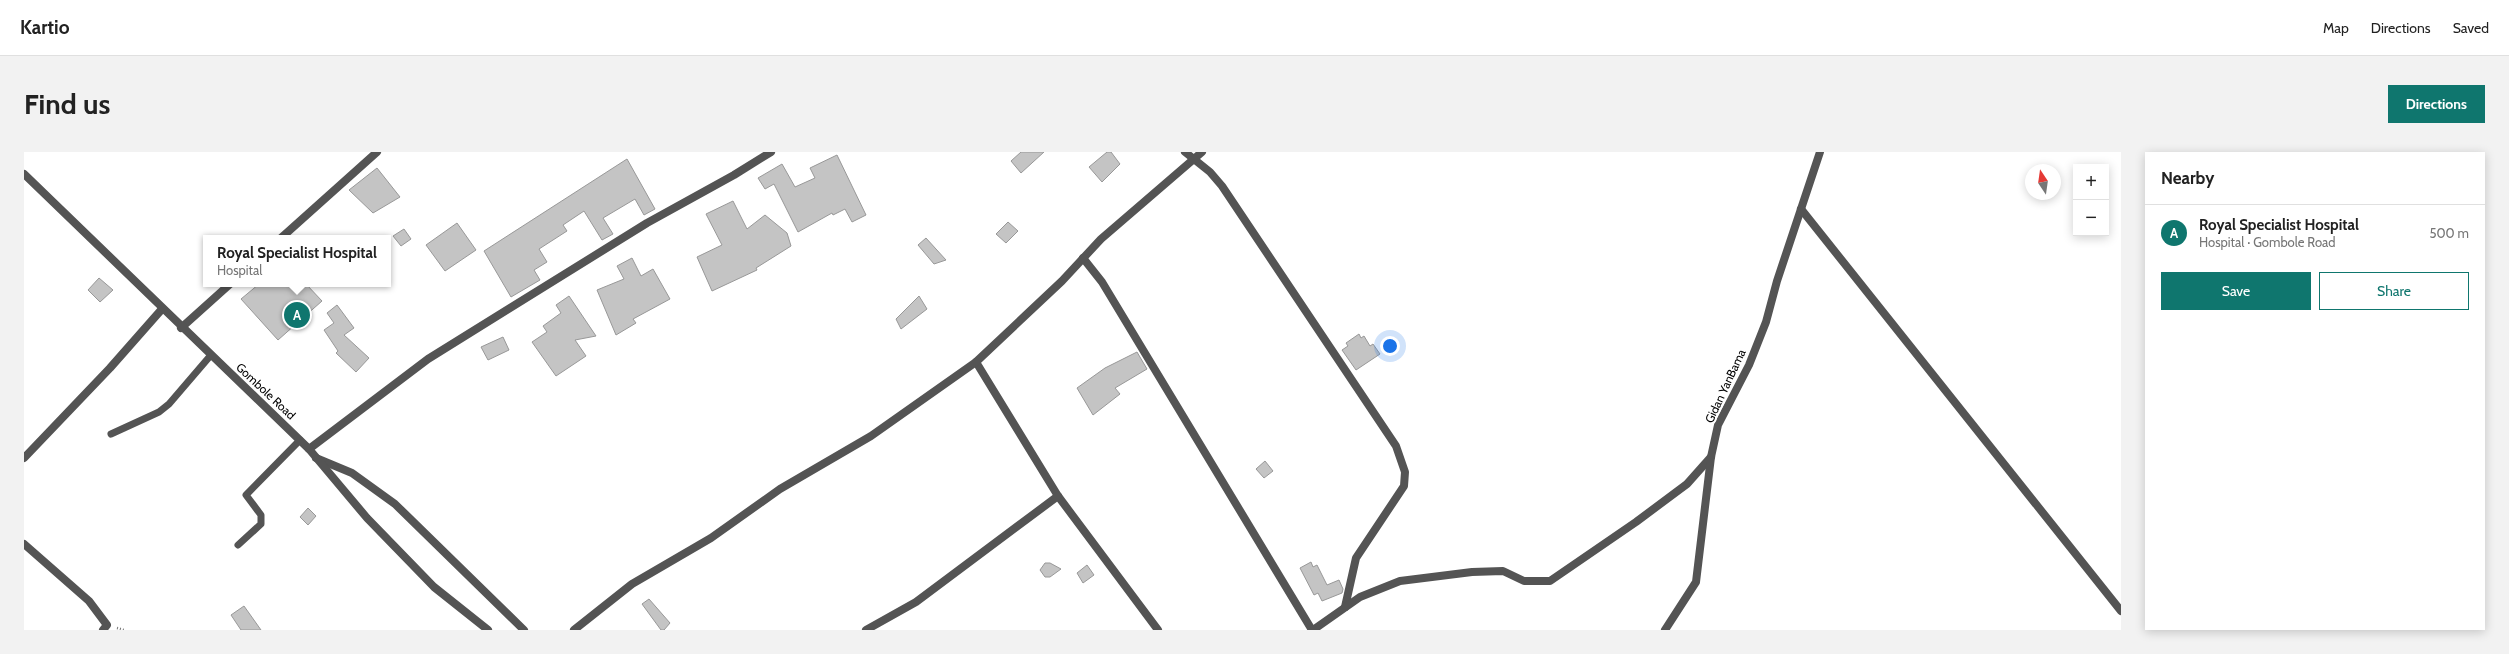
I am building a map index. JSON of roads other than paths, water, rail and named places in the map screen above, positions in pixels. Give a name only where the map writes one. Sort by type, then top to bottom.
[{"type":"street","points":[[284,235],[376,152]]},
{"type":"street","points":[[309,449],[428,359],[647,223],[734,175],[771,152]]},
{"type":"street","points":[[1185,152],[1193,160],[1210,172],[1222,186],[1396,446],[1405,472],[1404,486],[1356,558],[1346,607]]},
{"type":"street","points":[[574,630],[632,584],[711,538],[780,489],[871,436],[976,362],[1101,239],[1202,152]]},
{"type":"street","name":"Gidan YanBama","points":[[1665,630],[1696,582],[1711,457],[1718,426],[1749,365],[1766,322],[1777,280],[1820,152]]},
{"type":"street","name":"Gombole Road","points":[[24,174],[181,328],[309,449],[367,518],[434,587],[488,630]]},
{"type":"street","points":[[1801,209],[2121,611]]},
{"type":"street","points":[[1083,258],[1102,282],[1312,630],[1360,597],[1400,581],[1472,572],[1503,571],[1524,581],[1550,581],[1636,522],[1687,484],[1711,457]]},
{"type":"street","points":[[181,328],[227,287]]},
{"type":"street","points":[[24,458],[110,368],[162,309]]},
{"type":"street","points":[[976,362],[1058,496],[1158,630]]},
{"type":"street","points":[[315,457],[352,473],[395,504],[524,630]]},
{"type":"street","points":[[866,630],[916,602],[1058,496]]},
{"type":"street","points":[[24,544],[89,601],[107,625],[103,630]]},
{"type":"lane","points":[[111,434],[159,412],[169,404],[211,355]]},
{"type":"lane","points":[[238,545],[261,524],[261,515],[246,495],[300,440]]},
{"type":"place","name":"Royal Specialist Hospital","points":[[297,315]]}]
